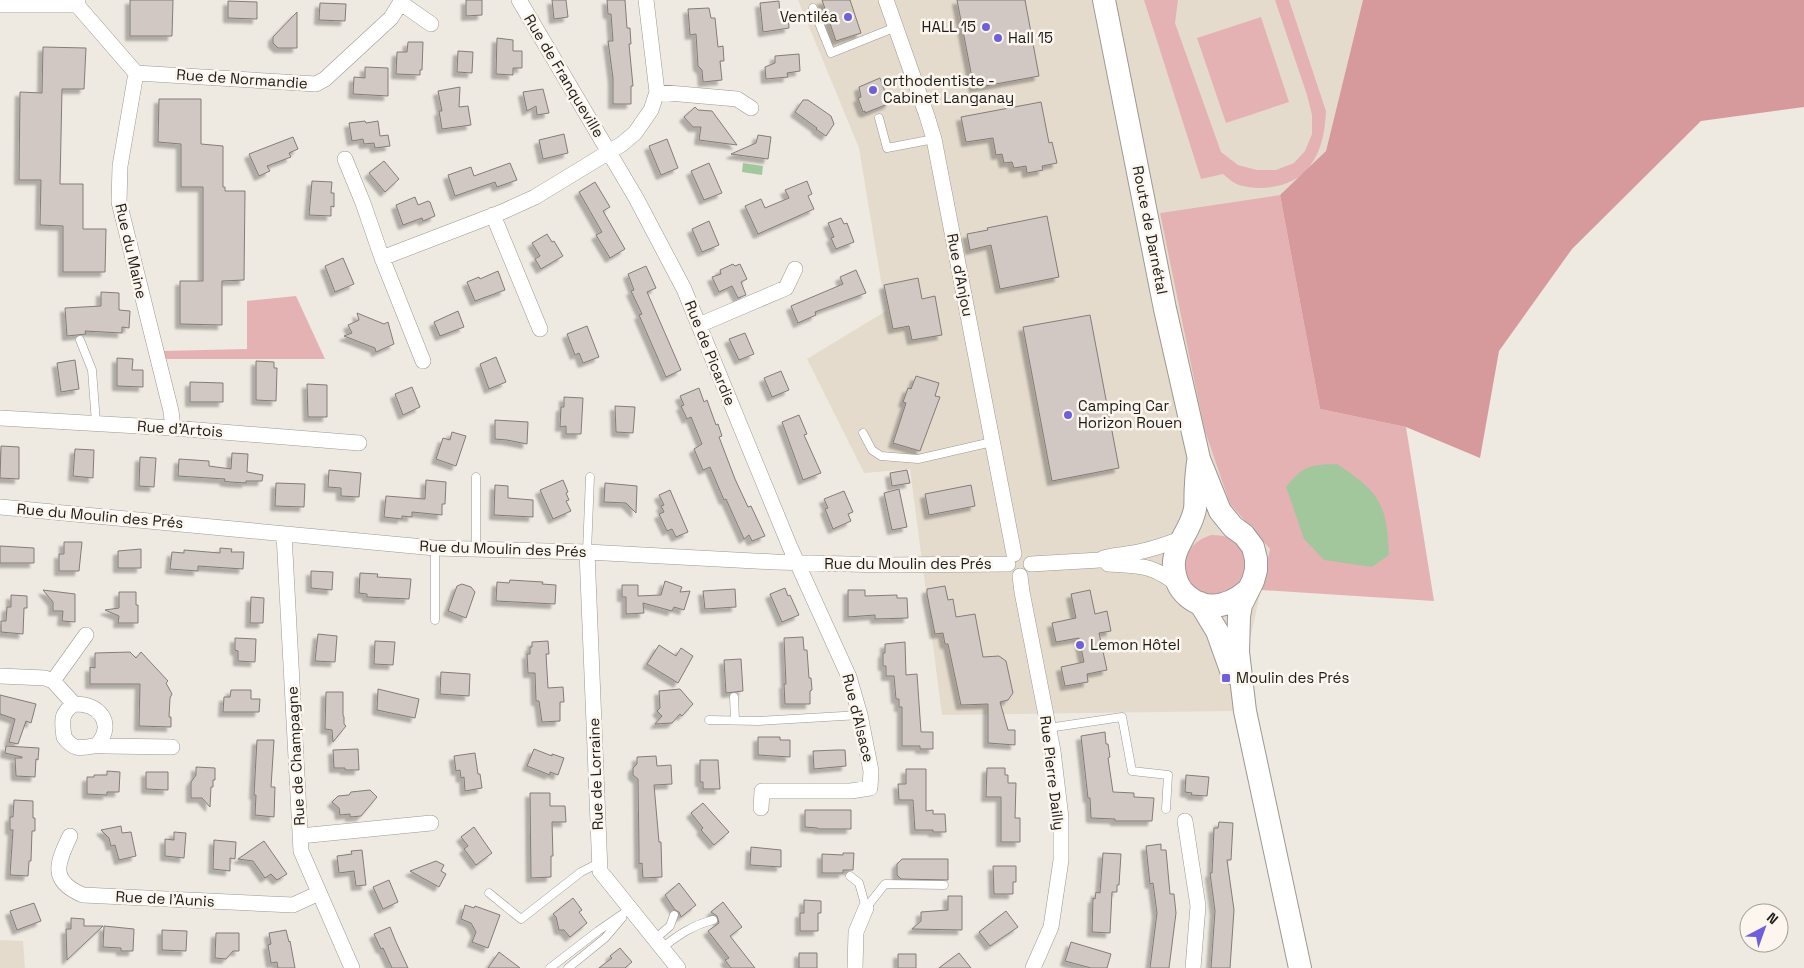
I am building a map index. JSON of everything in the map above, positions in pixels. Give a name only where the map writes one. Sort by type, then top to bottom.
[{"type":"main road","name":"Route de Darnétal","points":[[1104,0],[1165,309],[1199,459]]},
{"type":"main road","points":[[1199,459],[1220,511],[1233,527],[1244,535],[1252,547],[1256,558],[1256,570],[1253,581],[1241,605],[1237,638],[1246,711],[1300,968]]},
{"type":"main road","points":[[1199,459],[1195,509],[1191,524],[1179,543],[1173,559],[1174,573],[1180,587],[1188,597],[1211,606],[1221,606],[1236,600],[1247,591]]},
{"type":"main road","points":[[1184,536],[1196,527],[1207,523],[1220,523],[1233,527]]},
{"type":"main road","points":[[1200,603],[1223,647],[1246,711]]},
{"type":"street","name":"Rue de Franqueville","points":[[519,0],[609,151]]},
{"type":"street","points":[[382,258],[493,216],[535,197],[622,144],[635,133],[651,110],[657,92],[646,0]]},
{"type":"street","name":"Rue d'Anjou","points":[[886,0],[934,139],[992,442],[1011,559]]},
{"type":"street","points":[[402,1],[431,24]]},
{"type":"street","name":"Rue de Normandie","points":[[136,73],[316,84],[325,79],[391,18],[402,1]]},
{"type":"street","points":[[0,5],[78,3],[136,73]]},
{"type":"street","name":"Rue du Maine","points":[[136,73],[120,166],[119,202],[171,412],[173,428]]},
{"type":"street","points":[[657,92],[737,99],[751,108]]},
{"type":"street","name":"Rue de Picardie","points":[[609,151],[659,239],[684,289],[797,562]]},
{"type":"street","points":[[345,159],[423,360]]},
{"type":"street","points":[[493,216],[540,329]]},
{"type":"street","points":[[699,325],[786,288],[795,269]]},
{"type":"street","name":"Rue d'Artois","points":[[0,418],[173,428],[359,443]]},
{"type":"street","name":"Rue du Moulin des Prés","points":[[0,507],[436,548],[587,552],[884,565],[1011,559]]},
{"type":"street","name":"Rue de Champagne","points":[[284,534],[301,850],[352,968]]},
{"type":"street","points":[[1031,564],[1100,560],[1104,557],[1168,544],[1184,536]]},
{"type":"street","name":"Rue de Lorraine","points":[[587,552],[600,871],[678,968]]},
{"type":"street","points":[[1018,553],[1026,554],[1031,564],[1029,572],[1020,576],[1012,573],[1011,559],[1018,553]]},
{"type":"street","points":[[1100,560],[1106,564],[1148,568],[1170,579],[1180,587]]},
{"type":"street","name":"Rue d'Alsace","points":[[761,808],[762,791],[851,792],[870,788],[871,771],[860,715],[849,677],[797,562]]},
{"type":"street","name":"Rue Pierre Dailly","points":[[1020,576],[1052,751],[1061,818],[1061,860],[1051,927],[1033,968]]},
{"type":"street","points":[[53,681],[86,635]]},
{"type":"street","points":[[0,676],[44,678],[53,681],[74,704]]},
{"type":"street","points":[[85,703],[97,709],[103,716],[105,736],[92,748],[73,746],[64,737],[63,716],[67,709],[74,704],[85,703]]},
{"type":"street","points":[[98,744],[106,746],[172,747]]},
{"type":"street","points":[[1185,821],[1198,906],[1192,968]]},
{"type":"street","points":[[300,836],[431,822]]},
{"type":"street","name":"Rue de l'Aunis","points":[[70,836],[58,868],[61,880],[69,889],[83,895],[293,905],[319,893]]},
{"type":"street","points":[[856,968],[856,932],[866,908]]},
{"type":"lane","points":[[813,8],[831,53],[896,27]]},
{"type":"lane","points":[[879,118],[887,148],[934,139]]},
{"type":"lane","points":[[80,340],[92,370],[96,423]]},
{"type":"lane","points":[[863,433],[872,450],[881,456],[918,459],[992,442]]},
{"type":"lane","points":[[476,477],[476,550]]},
{"type":"lane","points":[[587,552],[590,477]]},
{"type":"lane","points":[[434,620],[436,548]]},
{"type":"lane","points":[[734,697],[735,720]]},
{"type":"lane","points":[[709,720],[759,721],[860,715]]},
{"type":"lane","points":[[1048,728],[1122,717],[1132,771],[1168,775],[1166,809]]},
{"type":"lane","points":[[489,893],[521,920],[581,872],[600,863]]},
{"type":"lane","points":[[850,876],[859,883],[866,908]]},
{"type":"lane","points":[[866,908],[885,884],[944,885]]},
{"type":"lane","points":[[550,968],[630,909]]},
{"type":"lane","points":[[568,968],[605,938],[630,909]]},
{"type":"lane","points":[[659,944],[670,926],[674,915]]},
{"type":"lane","points":[[659,944],[676,937],[698,924],[713,920]]},
{"type":"shaded area","points":[[798,0],[1363,0],[1326,151],[1280,195],[1160,213],[1230,504],[1270,549],[1234,711],[942,715],[910,469],[864,473],[807,359],[886,311],[859,148]]},
{"type":"shaded area","points":[[1144,0],[1178,0],[1175,23],[1221,152],[1238,165],[1257,170],[1276,170],[1294,163],[1305,151],[1312,134],[1312,115],[1307,95],[1275,0],[1289,0],[1326,111],[1324,133],[1320,147],[1314,160],[1304,173],[1287,183],[1268,188],[1239,185],[1223,174],[1201,179]]},
{"type":"shaded area","points":[[1363,0],[1804,0],[1804,107],[1701,121],[1572,249],[1499,351],[1480,458],[1406,427],[1320,409],[1280,195],[1326,151]]},
{"type":"shaded area","points":[[1261,17],[1289,102],[1226,123],[1197,38]]},
{"type":"shaded area","points":[[743,163],[763,166],[762,175],[742,172]]},
{"type":"shaded area","points":[[1280,195],[1320,409],[1406,427],[1434,601],[1261,590],[1270,549],[1230,504],[1204,428],[1160,213]]},
{"type":"shaded area","points":[[296,296],[325,359],[164,359],[163,351],[247,349],[247,301]]},
{"type":"shaded area","points":[[1337,464],[1372,492],[1383,511],[1389,555],[1372,567],[1324,560],[1304,539],[1286,487],[1303,470],[1313,466]]},
{"type":"shaded area","points":[[1211,535],[1236,541],[1244,548],[1246,553],[1249,574],[1229,598],[1199,595],[1186,579],[1184,564],[1189,551],[1198,541]]},
{"type":"shaded area","points":[[0,940],[23,941],[25,968],[0,968]]},
{"type":"building","points":[[130,0],[173,0],[172,36],[130,36]]},
{"type":"building","points":[[466,0],[482,0],[482,15],[466,16]]},
{"type":"building","points":[[552,0],[566,0],[568,17],[554,19]]},
{"type":"building","points":[[607,0],[625,0],[627,28],[630,28],[631,44],[629,44],[633,86],[631,86],[631,104],[613,104],[613,78],[608,41],[613,41],[611,14],[608,14]]},
{"type":"building","points":[[822,0],[850,0],[861,33],[836,41]]},
{"type":"building","name":"Hall 15","points":[[957,0],[1025,0],[1039,76],[974,88]]},
{"type":"building","points":[[228,1],[257,2],[257,19],[228,18]]},
{"type":"building","points":[[779,1],[780,15],[788,14],[789,28],[763,32],[760,3]]},
{"type":"building","points":[[320,3],[346,4],[345,21],[319,20]]},
{"type":"building","points":[[709,8],[711,18],[715,18],[718,47],[723,46],[724,61],[720,61],[722,80],[703,82],[702,70],[698,66],[696,34],[690,35],[688,9]]},
{"type":"building","points":[[297,12],[297,48],[278,48],[273,43],[273,37]]},
{"type":"building","points":[[497,38],[513,40],[513,51],[522,51],[522,68],[513,68],[513,75],[496,74]]},
{"type":"building","points":[[408,42],[423,42],[422,70],[420,70],[420,75],[396,74],[397,52],[407,52]]},
{"type":"building","points":[[43,47],[86,48],[84,89],[62,89],[60,184],[83,184],[83,229],[106,229],[105,272],[63,272],[63,226],[40,225],[41,180],[19,180],[20,92],[42,93]]},
{"type":"building","points":[[458,51],[473,52],[472,73],[457,72]]},
{"type":"building","points":[[799,54],[800,71],[787,73],[788,77],[766,79],[765,67],[775,63],[775,56]]},
{"type":"building","points":[[365,67],[388,68],[388,96],[353,94],[354,77],[365,78]]},
{"type":"building","name":"orthodentiste - Cabinet Langanay","points":[[880,78],[885,92],[888,91],[891,99],[888,104],[865,113],[858,98],[861,97],[859,87]]},
{"type":"building","points":[[460,87],[459,107],[468,106],[471,125],[442,129],[439,111],[442,111],[438,91]]},
{"type":"building","points":[[543,89],[549,113],[537,115],[536,106],[527,111],[523,92]]},
{"type":"building","points":[[159,99],[201,99],[201,144],[223,146],[223,187],[225,187],[225,191],[245,191],[244,280],[222,281],[222,325],[180,324],[180,281],[203,281],[203,187],[181,187],[181,144],[158,142]]},
{"type":"building","points":[[803,100],[808,100],[831,116],[834,124],[826,136],[795,112]]},
{"type":"building","points":[[1041,102],[1049,143],[1052,142],[1057,163],[1042,166],[1043,170],[1027,173],[1026,166],[1014,168],[1012,162],[1004,163],[1002,154],[996,155],[993,138],[966,142],[961,117]]},
{"type":"building","points":[[695,107],[698,110],[712,111],[737,145],[699,140],[701,127],[693,127],[684,117]]},
{"type":"building","points":[[365,121],[366,123],[378,121],[380,136],[388,135],[390,146],[375,148],[374,143],[364,144],[363,139],[352,141],[349,123]]},
{"type":"building","points":[[564,134],[568,153],[543,159],[539,140]]},
{"type":"building","points":[[758,135],[771,137],[768,159],[731,154],[756,143]]},
{"type":"building","points":[[293,137],[298,149],[289,153],[291,157],[267,166],[270,171],[259,176],[249,154]]},
{"type":"building","points":[[667,139],[678,168],[661,175],[649,146]]},
{"type":"building","points":[[384,161],[399,179],[385,192],[369,173]]},
{"type":"building","points":[[510,163],[517,180],[497,187],[495,182],[455,196],[448,175],[471,167],[474,176]]},
{"type":"building","points":[[709,163],[722,193],[704,200],[691,171]]},
{"type":"building","points":[[312,181],[332,182],[331,193],[334,193],[334,207],[331,206],[331,216],[309,215]]},
{"type":"building","points":[[807,181],[812,194],[808,196],[814,209],[758,234],[745,206],[761,199],[765,208],[789,198],[785,190]]},
{"type":"building","points":[[595,182],[610,207],[603,211],[625,249],[610,258],[596,235],[602,232],[579,192]]},
{"type":"building","points":[[415,197],[418,205],[430,202],[435,216],[423,221],[422,218],[403,225],[396,205]]},
{"type":"building","points":[[1047,216],[1059,277],[1000,289],[991,245],[970,250],[967,234]]},
{"type":"building","points":[[841,218],[844,224],[847,223],[854,242],[836,249],[831,238],[834,237],[828,223]]},
{"type":"building","points":[[709,221],[719,245],[702,252],[692,229]]},
{"type":"building","points":[[547,234],[552,242],[554,241],[563,256],[541,269],[535,259],[540,256],[532,243]]},
{"type":"building","points":[[343,258],[354,284],[335,292],[325,266]]},
{"type":"building","points":[[733,264],[735,266],[740,264],[747,279],[741,282],[746,295],[738,298],[732,286],[719,292],[712,277],[721,274],[720,270]]},
{"type":"building","points":[[646,266],[656,288],[647,292],[681,370],[666,377],[639,315],[642,314],[631,291],[634,290],[628,274]]},
{"type":"building","points":[[856,270],[866,293],[815,312],[816,315],[798,323],[791,306],[843,284],[840,277]]},
{"type":"building","points":[[498,271],[505,290],[475,301],[467,282],[479,277],[480,279]]},
{"type":"building","points":[[918,278],[922,299],[935,296],[942,335],[912,340],[909,326],[893,329],[884,285]]},
{"type":"building","points":[[101,292],[119,293],[119,310],[130,311],[129,328],[122,327],[122,333],[85,331],[86,334],[67,336],[65,308],[101,306]]},
{"type":"building","points":[[458,311],[464,327],[440,336],[434,322]]},
{"type":"building","points":[[357,313],[384,324],[388,322],[394,344],[376,352],[375,348],[344,336],[352,333],[348,325],[359,320]]},
{"type":"building","points":[[1090,315],[1119,468],[1052,481],[1023,327]]},
{"type":"building","points":[[587,326],[599,357],[583,363],[579,353],[575,355],[567,334]]},
{"type":"building","points":[[745,333],[754,354],[739,360],[729,339]]},
{"type":"building","points":[[496,357],[506,382],[489,389],[480,364]]},
{"type":"building","points":[[117,358],[133,359],[132,370],[143,370],[143,387],[117,386]]},
{"type":"building","points":[[75,360],[79,389],[61,392],[57,363]]},
{"type":"building","points":[[256,361],[274,362],[274,368],[277,368],[276,401],[256,400]]},
{"type":"building","points":[[781,371],[789,390],[772,397],[764,378]]},
{"type":"building","points":[[916,376],[939,383],[935,396],[940,397],[920,451],[893,443],[906,403],[903,402],[908,388],[911,389]]},
{"type":"building","points":[[190,382],[223,383],[223,402],[190,402]]},
{"type":"building","points":[[307,384],[327,385],[327,417],[308,417]]},
{"type":"building","points":[[412,387],[420,407],[403,415],[395,394]]},
{"type":"building","points":[[699,388],[704,402],[707,400],[716,425],[718,424],[722,436],[719,437],[735,479],[748,507],[751,506],[765,536],[752,541],[749,535],[744,539],[710,467],[703,470],[694,449],[702,444],[691,417],[687,419],[681,406],[684,405],[680,396]]},
{"type":"building","points":[[564,397],[583,398],[581,434],[566,434],[566,426],[560,427],[561,407],[564,407]]},
{"type":"building","points":[[615,406],[635,407],[633,433],[616,432]]},
{"type":"building","points":[[799,415],[807,434],[804,435],[821,473],[803,480],[782,422]]},
{"type":"building","points":[[495,420],[528,422],[527,444],[495,439]]},
{"type":"building","points":[[452,432],[466,436],[456,466],[436,459],[443,438],[450,440]]},
{"type":"building","points":[[1,446],[19,447],[19,479],[0,478]]},
{"type":"building","points":[[75,449],[94,450],[93,478],[73,476]]},
{"type":"building","points":[[232,453],[248,454],[247,472],[263,475],[262,481],[246,481],[246,483],[224,481],[225,479],[178,476],[179,459],[209,461],[209,466],[231,469]]},
{"type":"building","points":[[140,457],[156,458],[154,487],[139,486]]},
{"type":"building","points":[[329,470],[361,473],[359,497],[341,496],[341,488],[328,487]]},
{"type":"building","points":[[907,470],[910,483],[892,486],[890,473]]},
{"type":"building","points":[[426,480],[446,482],[445,504],[442,504],[442,515],[412,512],[412,517],[402,516],[402,519],[384,517],[386,496],[425,499]]},
{"type":"building","points":[[563,480],[568,492],[566,493],[569,500],[566,501],[571,511],[553,519],[540,490]]},
{"type":"building","points":[[276,483],[305,484],[304,507],[275,506]]},
{"type":"building","points":[[605,483],[637,486],[636,513],[626,503],[604,502]]},
{"type":"building","points":[[495,485],[508,486],[508,498],[533,500],[533,517],[494,515]]},
{"type":"building","points":[[971,485],[975,506],[929,515],[925,494]]},
{"type":"building","points":[[899,489],[907,527],[892,530],[884,493]]},
{"type":"building","points":[[670,490],[688,532],[676,537],[672,529],[667,531],[659,514],[664,512],[661,506],[664,505],[659,495]]},
{"type":"building","points":[[844,491],[853,512],[848,514],[851,521],[833,529],[825,509],[828,508],[824,499]]},
{"type":"building","points":[[64,542],[82,542],[79,571],[59,571],[59,554],[64,554]]},
{"type":"building","points":[[0,546],[34,548],[34,563],[0,563]]},
{"type":"building","points":[[220,548],[232,549],[231,552],[244,552],[243,569],[198,566],[198,571],[170,569],[172,552],[184,553],[184,550],[220,553]]},
{"type":"building","points":[[141,549],[141,568],[118,568],[118,551]]},
{"type":"building","points":[[311,571],[333,572],[332,590],[311,588]]},
{"type":"building","points":[[360,573],[378,574],[377,577],[411,579],[409,599],[367,597],[367,594],[359,593]]},
{"type":"building","points":[[510,580],[543,582],[542,584],[556,585],[555,604],[496,601],[497,582],[509,583]]},
{"type":"building","points":[[665,581],[682,587],[680,592],[690,591],[684,610],[674,607],[672,611],[643,603],[644,613],[626,614],[626,597],[622,597],[622,585],[638,585],[638,596],[661,595]]},
{"type":"building","points":[[462,584],[471,587],[475,592],[466,618],[448,611],[457,586]]},
{"type":"building","points":[[945,586],[948,600],[953,599],[956,617],[975,614],[983,657],[999,656],[1006,661],[1013,693],[1008,700],[1000,702],[1008,730],[1015,730],[1015,745],[988,743],[988,704],[961,705],[948,644],[945,644],[943,633],[935,634],[927,594],[927,589]]},
{"type":"building","points":[[785,588],[799,615],[782,622],[770,594]]},
{"type":"building","points":[[735,589],[736,607],[705,609],[703,591]]},
{"type":"building","points":[[43,590],[75,594],[75,622],[62,621],[63,611],[53,611],[53,602]]},
{"type":"building","points":[[848,590],[865,590],[865,596],[897,595],[897,598],[907,598],[908,618],[875,619],[875,615],[848,617]]},
{"type":"building","points":[[1090,590],[1095,614],[1107,611],[1111,631],[1099,633],[1107,670],[1087,674],[1088,682],[1065,686],[1061,667],[1084,662],[1079,638],[1056,642],[1052,623],[1076,618],[1071,594]]},
{"type":"building","points":[[119,592],[136,592],[138,623],[118,623],[119,616],[105,610],[119,608]]},
{"type":"building","points":[[11,595],[27,596],[27,608],[24,608],[23,634],[1,632],[1,621],[6,621],[7,607],[11,607]]},
{"type":"building","points":[[251,597],[264,598],[263,623],[250,623]]},
{"type":"building","points":[[318,634],[337,636],[335,662],[315,661]]},
{"type":"building","points":[[803,637],[804,650],[807,650],[809,678],[811,678],[810,704],[785,704],[784,638]]},
{"type":"building","points":[[235,638],[256,639],[255,662],[238,661],[238,651],[235,650]]},
{"type":"building","points":[[375,641],[395,642],[393,665],[374,664]]},
{"type":"building","points":[[548,641],[549,654],[546,654],[548,688],[563,687],[564,702],[560,702],[560,721],[542,722],[539,701],[536,701],[535,673],[528,673],[527,654],[530,654],[532,642]]},
{"type":"building","points":[[905,642],[906,675],[917,674],[921,732],[933,732],[933,749],[920,749],[920,746],[902,746],[902,707],[899,707],[899,699],[896,699],[894,676],[886,676],[886,666],[883,666],[883,653],[885,653],[885,644]]},
{"type":"building","points":[[659,645],[676,656],[681,648],[693,656],[678,683],[647,664]]},
{"type":"building","points":[[130,652],[136,658],[141,652],[168,681],[166,683],[172,694],[169,717],[171,717],[171,727],[139,726],[140,684],[90,684],[90,667],[95,668],[95,653]]},
{"type":"building","points":[[741,659],[743,691],[726,693],[724,660]]},
{"type":"building","points":[[441,672],[470,674],[469,696],[440,694]]},
{"type":"building","points":[[378,689],[419,699],[415,718],[377,710]]},
{"type":"building","points":[[680,689],[693,704],[682,716],[680,714],[672,723],[655,724],[662,716],[657,711],[660,708],[659,691]]},
{"type":"building","points":[[231,690],[251,690],[251,699],[260,699],[259,712],[223,712],[224,697],[230,697]]},
{"type":"building","points":[[326,692],[343,692],[343,715],[346,726],[333,742],[332,730],[325,729]]},
{"type":"building","points":[[0,695],[36,704],[31,723],[26,721],[18,744],[9,742],[15,719],[0,714]]},
{"type":"building","points":[[1105,732],[1110,757],[1108,758],[1113,792],[1134,793],[1134,797],[1154,798],[1152,821],[1115,821],[1115,819],[1091,818],[1081,736]]},
{"type":"building","points":[[758,737],[780,737],[780,740],[790,740],[790,757],[758,755]]},
{"type":"building","points":[[257,740],[274,740],[271,787],[275,787],[274,817],[255,815],[256,795],[254,795]]},
{"type":"building","points":[[6,746],[39,748],[35,777],[16,776],[15,758],[22,757],[5,753]]},
{"type":"building","points":[[358,749],[359,770],[334,768],[333,750]]},
{"type":"building","points":[[534,749],[552,756],[552,754],[564,758],[558,775],[550,772],[550,775],[527,766]]},
{"type":"building","points":[[845,750],[846,766],[814,769],[813,751]]},
{"type":"building","points":[[475,753],[482,788],[465,791],[464,777],[461,778],[460,770],[456,771],[454,756]]},
{"type":"building","points":[[656,756],[657,766],[671,765],[672,784],[654,785],[659,842],[661,842],[662,877],[643,878],[642,863],[639,864],[638,779],[633,775],[633,768],[637,764],[637,757]]},
{"type":"building","points":[[700,760],[718,760],[720,789],[703,789],[703,782],[700,782]]},
{"type":"building","points":[[196,767],[215,768],[215,780],[213,780],[213,787],[211,787],[210,807],[202,798],[191,798],[191,782],[196,775]]},
{"type":"building","points":[[987,768],[1005,768],[1005,775],[1008,775],[1008,783],[1016,783],[1015,818],[1020,818],[1020,842],[1001,842],[1001,797],[986,797]]},
{"type":"building","points":[[906,769],[926,769],[926,811],[933,810],[933,814],[945,814],[946,832],[915,830],[913,800],[899,800],[898,784],[906,784]]},
{"type":"building","points":[[107,771],[120,772],[119,792],[107,792],[107,795],[87,794],[87,777],[107,775]]},
{"type":"building","points":[[146,772],[168,772],[168,790],[146,789]]},
{"type":"building","points":[[1186,775],[1209,777],[1207,796],[1191,795],[1192,793],[1185,792]]},
{"type":"building","points":[[370,790],[377,797],[361,816],[350,817],[350,814],[340,815],[339,808],[332,802],[338,796],[349,795],[351,792]]},
{"type":"building","points":[[530,793],[550,793],[550,806],[565,806],[566,822],[552,822],[553,856],[551,856],[551,877],[531,878]]},
{"type":"building","points":[[14,800],[33,801],[35,831],[32,831],[31,861],[29,861],[28,876],[10,875],[13,830],[10,830],[10,817],[13,817]]},
{"type":"building","points":[[703,803],[729,832],[714,845],[701,830],[703,828],[691,813]]},
{"type":"building","points":[[805,810],[851,810],[851,829],[805,827]]},
{"type":"building","points":[[1219,822],[1233,823],[1231,860],[1227,860],[1234,910],[1230,968],[1211,968],[1215,911],[1210,873],[1212,873],[1214,828],[1218,828]]},
{"type":"building","points":[[121,826],[122,833],[131,832],[136,856],[119,860],[115,845],[111,846],[109,838],[101,830]]},
{"type":"building","points":[[474,827],[492,853],[476,865],[464,849],[468,846],[461,837]]},
{"type":"building","points":[[174,832],[186,833],[184,858],[165,856],[165,839],[174,840]]},
{"type":"building","points":[[214,840],[236,842],[235,859],[230,858],[230,871],[213,869]]},
{"type":"building","points":[[264,841],[287,874],[277,880],[271,874],[265,878],[253,861],[238,859]]},
{"type":"building","points":[[1161,844],[1161,850],[1166,850],[1170,894],[1174,894],[1176,913],[1169,968],[1150,968],[1157,913],[1153,883],[1150,884],[1146,846]]},
{"type":"building","points":[[751,847],[781,850],[781,867],[750,865]]},
{"type":"building","points":[[362,850],[366,885],[356,886],[354,871],[339,873],[337,856],[352,854],[351,851]]},
{"type":"building","points":[[843,853],[854,853],[853,870],[843,870],[843,873],[822,873],[822,854],[843,855]]},
{"type":"building","points":[[1103,853],[1121,854],[1119,885],[1117,885],[1117,892],[1112,892],[1110,933],[1092,932],[1093,898],[1095,899],[1096,892],[1100,893]]},
{"type":"building","points":[[902,859],[948,859],[948,880],[901,879],[897,875],[897,864]]},
{"type":"building","points":[[436,861],[444,865],[441,871],[446,874],[439,887],[410,871]]},
{"type":"building","points":[[993,866],[1016,866],[1016,882],[1013,882],[1013,894],[994,894]]},
{"type":"building","points":[[389,880],[398,902],[383,909],[373,887]]},
{"type":"building","points":[[679,883],[696,905],[681,917],[665,895]]},
{"type":"building","points":[[948,896],[962,896],[962,930],[912,929],[921,921],[921,912],[948,910]]},
{"type":"building","points":[[573,898],[582,910],[579,912],[587,923],[570,937],[564,930],[559,930],[556,917],[553,914]]},
{"type":"building","points":[[804,900],[821,901],[821,913],[818,913],[818,931],[800,931],[800,913],[804,913]]},
{"type":"building","points":[[723,902],[742,927],[730,936],[755,968],[731,968],[725,960],[729,958],[708,931],[719,923],[717,916],[711,912]]},
{"type":"building","points":[[34,903],[41,921],[17,930],[10,911]]},
{"type":"building","points":[[465,905],[474,908],[475,906],[500,915],[488,948],[472,942],[476,932],[471,923],[461,919]]},
{"type":"building","points":[[1006,911],[1018,927],[990,946],[979,932]]},
{"type":"building","points":[[71,918],[84,919],[84,926],[103,926],[67,960],[66,929],[71,929]]},
{"type":"building","points":[[104,926],[134,929],[133,951],[121,951],[121,948],[103,947]]},
{"type":"building","points":[[390,927],[408,968],[392,968],[374,934]]},
{"type":"building","points":[[162,930],[187,931],[186,951],[162,950]]},
{"type":"building","points":[[286,930],[295,968],[278,968],[277,962],[271,963],[268,945],[271,944],[269,933]]},
{"type":"building","points":[[216,933],[239,933],[239,951],[233,951],[226,959],[215,958]]},
{"type":"building","points":[[1071,942],[1111,954],[1107,968],[1091,968],[1065,961]]},
{"type":"building","points":[[620,948],[632,962],[625,968],[599,968],[612,958],[610,956]]},
{"type":"building","points":[[499,952],[520,968],[488,968]]},
{"type":"building","points":[[799,953],[817,953],[817,968],[799,968]]},
{"type":"building","points":[[959,953],[971,968],[939,968]]},
{"type":"building","points":[[898,954],[916,954],[916,968],[898,968]]},
{"type":"place","name":"Ventiléa","points":[[848,17]]},
{"type":"place","name":"HALL 15","points":[[986,27]]},
{"type":"place","name":"Hall 15","points":[[998,38]]},
{"type":"place","name":"orthodentiste - Cabinet Langanay","points":[[873,90]]},
{"type":"place","name":"Camping Car Horizon Rouen","points":[[1068,415]]},
{"type":"place","name":"Lemon Hôtel","points":[[1080,645]]},
{"type":"place","name":"Moulin des Prés","points":[[1226,678]]}]
